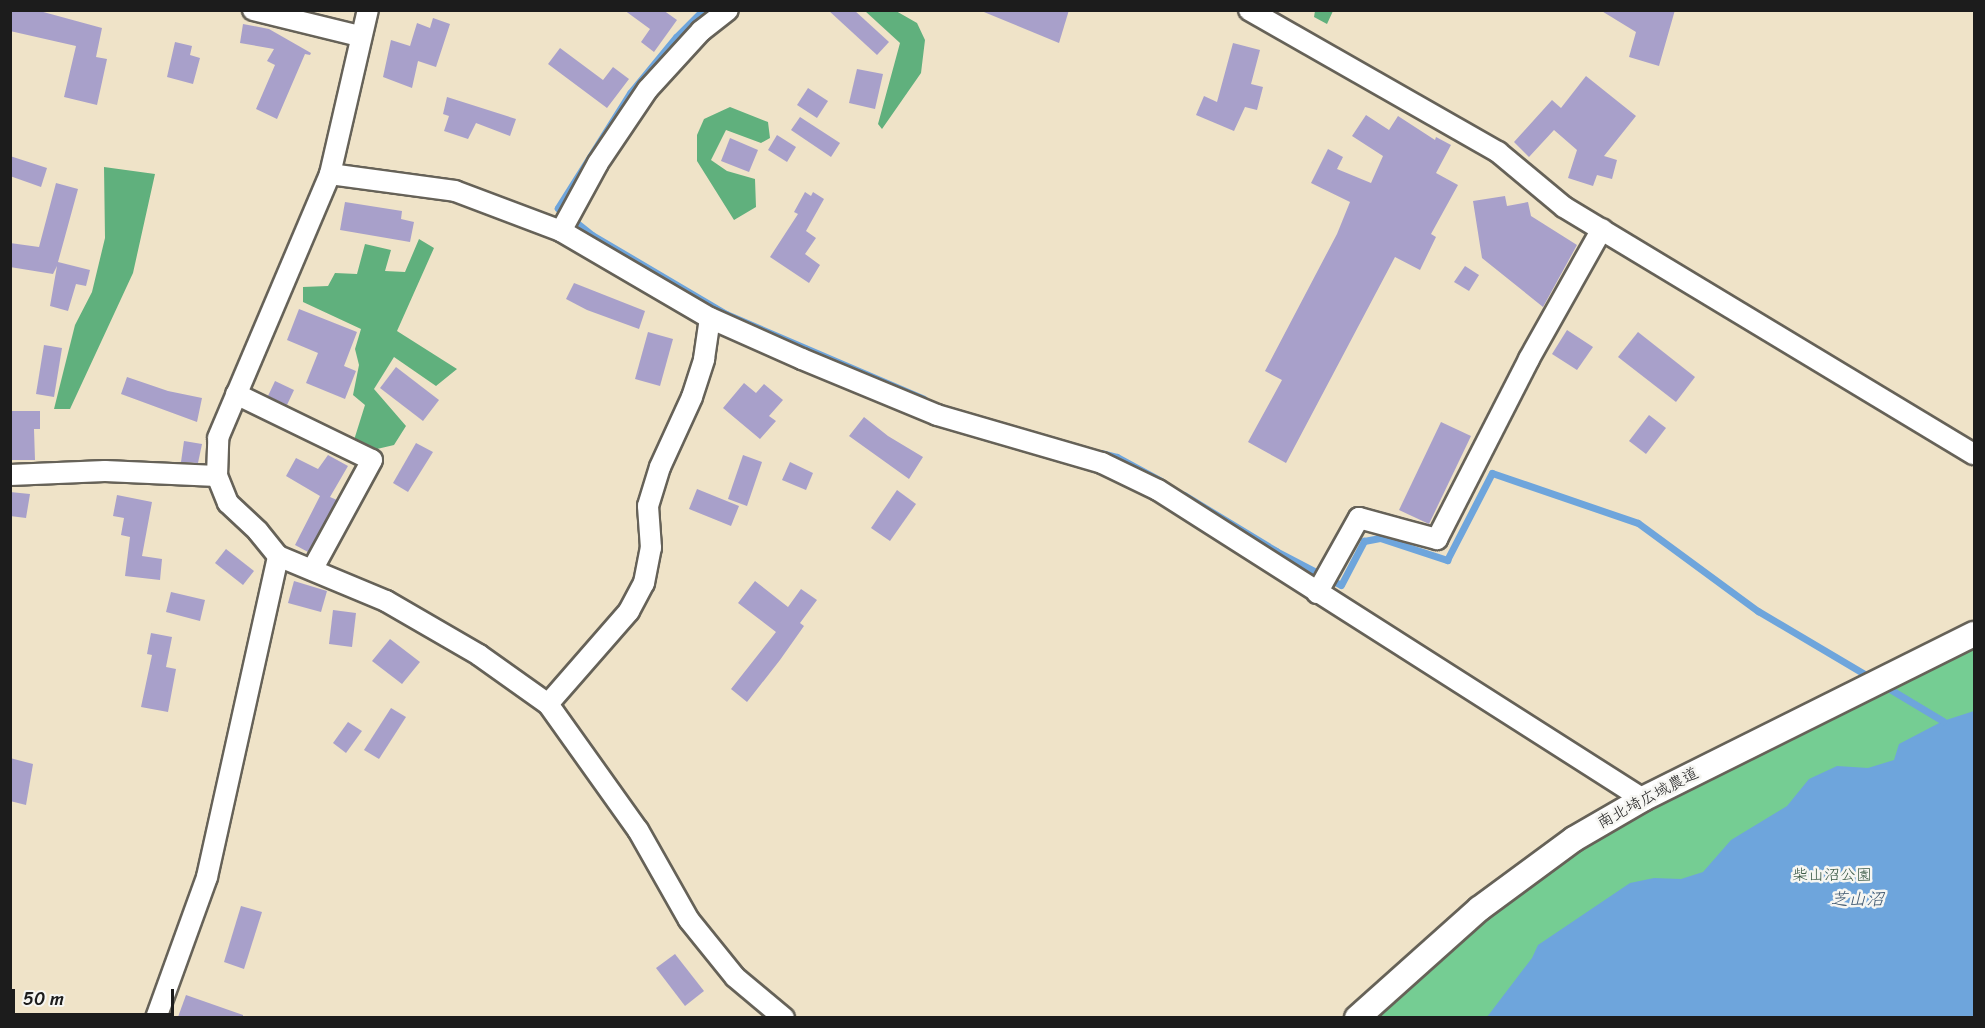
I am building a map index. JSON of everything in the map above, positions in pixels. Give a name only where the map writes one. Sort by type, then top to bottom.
[{"type":"street","points":[[253,10],[360,36]]},
{"type":"street","points":[[368,10],[360,36],[330,174],[218,438],[217,476],[228,503],[258,531],[278,556],[386,601],[479,655],[548,704],[638,830],[689,920],[735,977],[784,1017]]},
{"type":"street","points":[[561,231],[598,163],[648,89],[701,31],[728,10]]},
{"type":"street","points":[[1250,10],[1498,152],[1564,207],[1974,454]]},
{"type":"street","points":[[330,174],[455,191],[561,231],[710,318],[937,415],[1102,463],[1158,490],[1643,799]]},
{"type":"street","points":[[1317,593],[1359,518],[1437,539],[1529,359],[1602,230]]},
{"type":"street","points":[[548,704],[629,611],[644,583],[651,548],[648,506],[660,467],[692,397],[704,359],[710,318]]},
{"type":"street","points":[[236,394],[372,460],[312,570]]},
{"type":"street","points":[[10,475],[105,471],[217,476]]},
{"type":"street","points":[[156,1017],[207,877],[278,556]]},
{"type":"street","name":"南北埼広域農道","points":[[1358,1017],[1479,909],[1574,838],[1643,799],[1974,634]]},
{"type":"green space","points":[[1315,10],[1333,11],[1327,24],[1314,17]]},
{"type":"green space","points":[[865,11],[896,11],[917,23],[925,40],[921,73],[882,129],[878,124],[900,43]]},
{"type":"green space","points":[[730,107],[768,122],[770,138],[761,143],[726,130],[711,160],[727,171],[755,179],[756,207],[734,220],[697,161],[697,135],[704,119]]},
{"type":"green space","points":[[104,167],[155,174],[133,273],[70,409],[54,409],[75,325],[92,292],[105,238]]},
{"type":"green space","points":[[419,239],[434,248],[397,331],[457,369],[436,386],[394,357],[374,389],[406,426],[394,445],[377,449],[354,440],[365,405],[353,395],[359,365],[355,349],[361,329],[303,302],[303,287],[328,286],[335,273],[357,274],[365,244],[391,250],[385,271],[405,272]]},
{"type":"green space","name":"芝山沼","points":[[1974,646],[1974,1017],[1373,1018],[1536,875],[1614,828]]},
{"type":"water","name":"芝山沼","points":[[1974,711],[1974,1017],[1487,1017],[1532,958],[1538,945],[1630,883],[1654,878],[1681,879],[1703,872],[1731,840],[1787,806],[1809,779],[1837,766],[1868,768],[1894,760],[1899,744],[1943,721]]},
{"type":"building","points":[[10,10],[36,10],[102,28],[96,57],[107,59],[97,105],[64,97],[76,46],[10,31]]},
{"type":"building","points":[[624,10],[663,10],[677,20],[654,52],[641,42],[650,29]]},
{"type":"building","points":[[828,10],[854,10],[889,42],[877,55]]},
{"type":"building","points":[[979,10],[1069,10],[1059,43]]},
{"type":"building","points":[[1600,10],[1675,10],[1659,66],[1629,57],[1636,32]]},
{"type":"building","points":[[433,18],[450,24],[436,67],[418,61],[412,88],[383,77],[391,40],[410,46],[417,23],[430,28]]},
{"type":"building","points":[[243,24],[269,29],[311,53],[310,55],[305,54],[277,119],[256,109],[275,65],[267,61],[274,49],[240,43]]},
{"type":"building","points":[[175,42],[192,46],[190,55],[200,58],[193,84],[167,77]]},
{"type":"building","points":[[1233,43],[1260,50],[1251,84],[1263,87],[1257,110],[1245,107],[1234,131],[1196,115],[1204,96],[1217,102]]},
{"type":"building","points":[[560,48],[603,80],[613,67],[629,79],[607,108],[548,64]]},
{"type":"building","points":[[857,69],[883,74],[875,109],[849,103]]},
{"type":"building","points":[[1586,76],[1636,116],[1604,156],[1617,160],[1612,179],[1597,175],[1593,186],[1568,178],[1577,150],[1554,130],[1529,157],[1514,142],[1552,100],[1561,108]]},
{"type":"building","points":[[808,88],[828,101],[817,118],[797,105]]},
{"type":"building","points":[[447,97],[516,119],[510,136],[476,123],[468,139],[444,131],[449,116],[443,114]]},
{"type":"building","points":[[1366,115],[1389,130],[1398,116],[1435,140],[1436,137],[1451,145],[1436,173],[1458,185],[1431,234],[1436,237],[1420,270],[1395,257],[1286,463],[1248,442],[1282,380],[1265,371],[1337,234],[1350,202],[1311,183],[1328,149],[1343,157],[1337,169],[1371,183],[1383,156],[1352,136]]},
{"type":"building","points":[[800,117],[840,143],[831,157],[791,130]]},
{"type":"building","points":[[777,135],[796,147],[787,162],[768,150]]},
{"type":"building","points":[[730,138],[758,150],[749,172],[721,161]]},
{"type":"building","points":[[10,156],[47,168],[41,187],[10,176]]},
{"type":"building","points":[[56,183],[78,189],[58,262],[90,270],[86,286],[76,284],[68,311],[50,306],[57,266],[53,274],[10,267],[10,243],[39,247]]},
{"type":"building","points":[[805,192],[811,196],[813,192],[824,199],[806,231],[816,238],[805,254],[820,265],[809,283],[770,257],[798,214],[794,212]]},
{"type":"building","points":[[1505,196],[1507,206],[1528,202],[1531,216],[1577,245],[1543,307],[1482,258],[1473,201]]},
{"type":"building","points":[[345,202],[402,211],[401,219],[414,222],[410,242],[340,230]]},
{"type":"building","points":[[1465,266],[1479,275],[1469,291],[1454,282]]},
{"type":"building","points":[[574,283],[645,311],[639,329],[587,310],[566,299]]},
{"type":"building","points":[[299,309],[357,332],[344,366],[356,371],[345,399],[306,383],[318,353],[287,340]]},
{"type":"building","points":[[1567,330],[1593,347],[1577,370],[1552,354]]},
{"type":"building","points":[[648,332],[673,339],[660,386],[635,379]]},
{"type":"building","points":[[1638,332],[1695,377],[1676,402],[1618,357]]},
{"type":"building","points":[[44,345],[62,348],[54,397],[36,394]]},
{"type":"building","points":[[396,367],[439,400],[423,421],[380,388]]},
{"type":"building","points":[[127,377],[168,391],[202,398],[197,422],[121,394]]},
{"type":"building","points":[[275,381],[294,390],[287,405],[268,396]]},
{"type":"building","points":[[744,383],[756,393],[764,384],[783,400],[769,416],[776,421],[760,439],[723,408]]},
{"type":"building","points":[[10,411],[40,411],[40,429],[34,429],[35,460],[10,460]]},
{"type":"building","points":[[1649,415],[1666,428],[1646,454],[1629,441]]},
{"type":"building","points":[[864,417],[888,436],[923,457],[909,479],[849,436]]},
{"type":"building","points":[[1441,422],[1471,436],[1429,524],[1399,510]]},
{"type":"building","points":[[184,441],[202,444],[198,463],[181,462]]},
{"type":"building","points":[[416,443],[433,452],[408,492],[393,483]]},
{"type":"building","points":[[328,455],[348,466],[330,497],[337,500],[308,552],[295,545],[320,496],[286,476],[296,458],[318,469]]},
{"type":"building","points":[[743,455],[762,462],[747,506],[728,499]]},
{"type":"building","points":[[790,462],[813,473],[806,490],[782,480]]},
{"type":"building","points":[[697,489],[739,506],[731,526],[689,509]]},
{"type":"building","points":[[897,490],[916,504],[890,541],[871,528]]},
{"type":"building","points":[[10,492],[30,494],[26,518],[10,516]]},
{"type":"building","points":[[117,495],[152,502],[142,556],[162,559],[160,580],[125,576],[130,537],[121,535],[124,518],[113,516]]},
{"type":"building","points":[[226,549],[254,571],[243,585],[215,563]]},
{"type":"building","points":[[294,581],[327,591],[321,612],[288,603]]},
{"type":"building","points":[[755,581],[788,607],[801,589],[817,600],[800,623],[804,626],[747,702],[731,689],[776,632],[738,603]]},
{"type":"building","points":[[171,592],[205,600],[200,621],[166,612]]},
{"type":"building","points":[[333,610],[356,613],[352,647],[329,644]]},
{"type":"building","points":[[151,633],[172,637],[166,667],[176,669],[168,712],[141,707],[152,655],[147,654]]},
{"type":"building","points":[[390,639],[420,662],[402,684],[372,661]]},
{"type":"building","points":[[391,708],[406,717],[379,759],[364,750]]},
{"type":"building","points":[[348,722],[362,731],[346,753],[333,743]]},
{"type":"building","points":[[10,758],[33,764],[26,805],[10,801]]},
{"type":"building","points":[[241,906],[262,912],[244,969],[224,962]]},
{"type":"building","points":[[675,954],[704,991],[685,1006],[656,968]]},
{"type":"building","points":[[186,995],[243,1015],[243,1017],[178,1017]]},
{"type":"waterway","points":[[703,10],[676,37],[630,93],[558,208],[592,235],[726,314],[924,399]]},
{"type":"waterway","points":[[1101,453],[1117,457],[1161,481]]},
{"type":"waterway","points":[[1184,495],[1276,551],[1341,585],[1364,541],[1380,538],[1447,560],[1492,473],[1638,523],[1758,611],[1873,679]]},
{"type":"waterway","points":[[1883,685],[1943,721]]},
{"type":"park label","name":"柴山沼公園","points":[[1832,875]]}]
